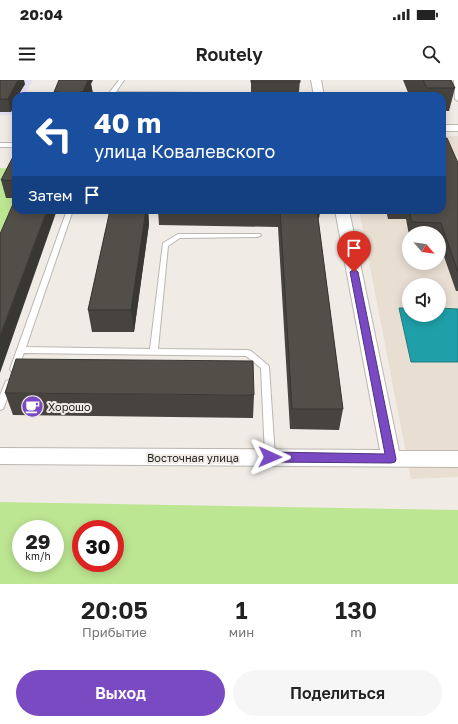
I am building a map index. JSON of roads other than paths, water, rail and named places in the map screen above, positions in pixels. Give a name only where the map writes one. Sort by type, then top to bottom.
[{"type":"street","points":[[316,80],[318,92]]},
{"type":"street","points":[[446,128],[458,128]]},
{"type":"street","points":[[343,214],[391,459]]},
{"type":"street","name":"Восточная улица","points":[[0,456],[458,459]]},
{"type":"lane","points":[[113,92],[122,80]]},
{"type":"lane","points":[[456,80],[457,96]]},
{"type":"lane","points":[[0,145],[12,145]]},
{"type":"lane","points":[[0,407],[69,214]]},
{"type":"lane","points":[[154,352],[164,245],[178,236],[258,235]]},
{"type":"lane","points":[[21,350],[248,353],[265,367],[270,457]]},
{"type":"water","points":[[399,308],[402,308],[402,322]]},
{"type":"water","points":[[446,308],[458,309],[458,362],[411,362],[402,322],[446,322]]},
{"type":"place","name":"Хорошо","points":[[32,406]]}]
